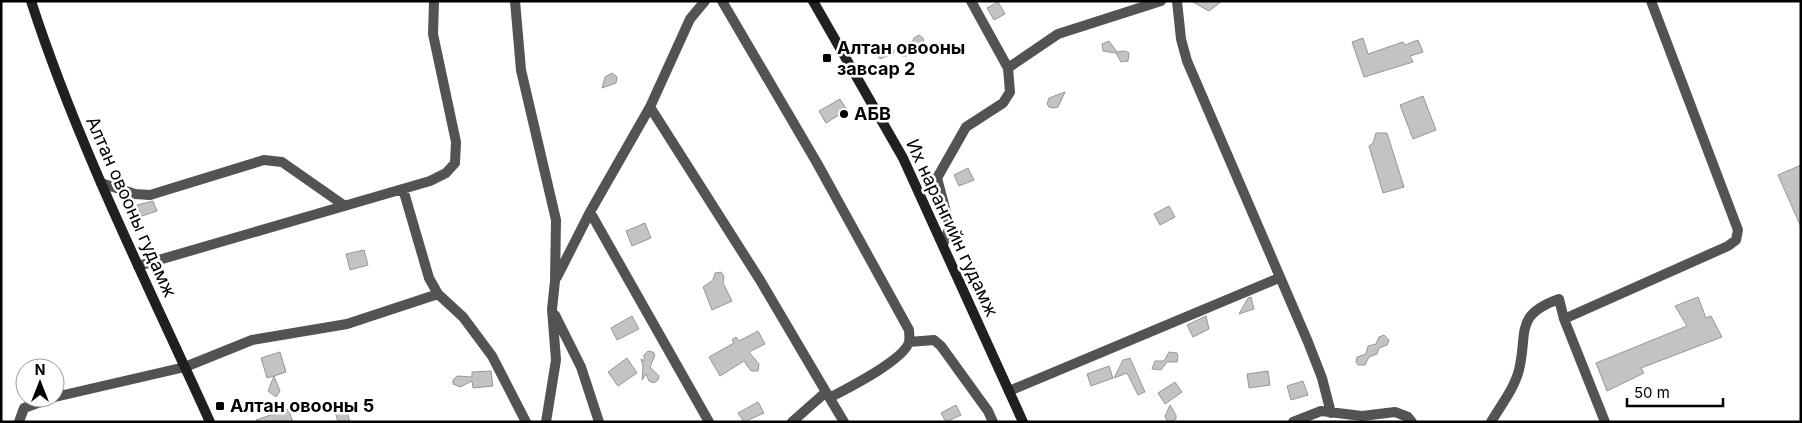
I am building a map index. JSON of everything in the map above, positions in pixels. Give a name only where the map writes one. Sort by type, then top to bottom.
[{"type":"main road","name":"Алтан овооны гудамж","points":[[31,1],[51,60],[101,182],[210,422]]},
{"type":"main road","name":"Их нарангийн гудамж","points":[[813,1],[903,158],[1023,422]]},
{"type":"street","points":[[138,266],[403,189],[446,173],[455,163],[456,142],[433,34],[434,1]]},
{"type":"street","points":[[515,1],[521,70],[556,220],[555,280],[552,309],[556,360],[546,422]]},
{"type":"street","points":[[555,280],[590,212],[650,107],[690,18],[705,1]]},
{"type":"street","points":[[722,1],[831,188],[909,330],[909,342],[903,351],[867,378],[828,394],[792,422]]},
{"type":"street","points":[[943,244],[950,228],[937,178],[966,127],[1003,103],[1010,92],[1008,68],[971,1]]},
{"type":"street","points":[[1008,68],[1058,34],[1161,1]]},
{"type":"street","points":[[1177,1],[1181,39],[1187,60],[1322,378],[1331,413]]},
{"type":"street","points":[[1564,319],[1728,246],[1736,240],[1738,230],[1651,1]]},
{"type":"street","points":[[650,107],[760,280],[844,422]]},
{"type":"street","points":[[101,182],[135,194],[150,195],[264,160],[282,162],[344,206]]},
{"type":"street","points":[[403,189],[429,278],[438,294],[463,317],[492,356],[526,422]]},
{"type":"street","points":[[590,212],[709,422]]},
{"type":"street","points":[[1009,391],[1279,278]]},
{"type":"street","points":[[65,395],[185,367],[252,340],[347,324],[438,294]]},
{"type":"street","points":[[1491,422],[1513,387],[1519,370],[1522,342],[1529,317],[1539,306],[1559,299],[1564,319],[1605,422]]},
{"type":"street","points":[[552,309],[580,367],[599,422]]},
{"type":"street","points":[[909,342],[934,340],[941,346],[988,411],[993,422]]},
{"type":"street","points":[[19,422],[24,408]]},
{"type":"street","points":[[1293,422],[1321,411],[1362,416],[1395,412],[1408,417],[1412,422]]},
{"type":"building","points":[[1191,1],[1222,1],[1209,11]]},
{"type":"building","points":[[998,2],[1005,14],[994,20],[987,8]]},
{"type":"building","points":[[919,35],[923,38],[924,44],[920,47],[912,47],[907,56],[902,56],[894,50],[904,45],[910,46],[914,38]]},
{"type":"building","points":[[1363,38],[1368,54],[1403,42],[1405,45],[1418,40],[1423,52],[1410,56],[1413,62],[1364,77],[1352,42]]},
{"type":"building","points":[[1109,41],[1117,52],[1125,51],[1129,53],[1128,61],[1121,62],[1116,53],[1103,51],[1102,44]]},
{"type":"building","points":[[890,43],[894,53],[880,59],[874,48]]},
{"type":"building","points":[[612,73],[617,77],[616,83],[602,88],[605,77]]},
{"type":"building","points":[[1065,92],[1058,107],[1049,107],[1047,104],[1049,98]]},
{"type":"building","points":[[1423,96],[1436,130],[1413,139],[1400,105]]},
{"type":"building","points":[[840,99],[847,110],[826,123],[819,111]]},
{"type":"building","points":[[1376,133],[1387,133],[1404,187],[1383,193],[1369,146],[1373,143]]},
{"type":"building","points":[[1801,165],[1801,227],[1778,175]]},
{"type":"building","points":[[968,168],[974,180],[959,186],[954,175]]},
{"type":"building","points":[[153,201],[157,211],[142,216],[137,205]]},
{"type":"building","points":[[1169,206],[1175,217],[1160,225],[1154,214]]},
{"type":"building","points":[[645,223],[651,238],[632,246],[626,231]]},
{"type":"building","points":[[364,250],[368,265],[350,270],[346,254]]},
{"type":"building","points":[[721,272],[724,276],[723,283],[732,301],[712,310],[703,287],[713,280],[715,273]]},
{"type":"building","points":[[1251,297],[1254,309],[1239,314],[1248,298]]},
{"type":"building","points":[[1698,297],[1706,318],[1711,316],[1722,337],[1641,368],[1644,373],[1607,391],[1596,363],[1687,326],[1675,306]]},
{"type":"building","points":[[632,316],[639,329],[617,340],[611,328]]},
{"type":"building","points":[[1206,316],[1209,329],[1193,337],[1187,325]]},
{"type":"building","points":[[758,331],[765,344],[749,352],[759,364],[758,371],[751,371],[744,361],[720,376],[709,357],[734,343],[732,340],[736,337],[739,341]]},
{"type":"building","points":[[1384,335],[1389,340],[1387,345],[1379,348],[1377,354],[1369,357],[1365,365],[1358,365],[1356,362],[1357,357],[1366,354],[1368,346],[1376,344],[1379,337]]},
{"type":"building","points":[[648,351],[653,352],[655,355],[650,367],[659,376],[658,380],[654,383],[649,381],[646,374],[642,380],[643,366],[641,359],[644,361],[644,355]]},
{"type":"building","points":[[280,352],[286,372],[267,378],[261,358]]},
{"type":"building","points":[[1169,352],[1177,353],[1177,362],[1167,362],[1161,370],[1152,369],[1155,361],[1164,361]]},
{"type":"building","points":[[627,358],[637,373],[618,386],[608,372]]},
{"type":"building","points":[[1130,358],[1145,392],[1138,395],[1127,373],[1114,378],[1123,360]]},
{"type":"building","points":[[1109,366],[1113,378],[1091,386],[1087,374]]},
{"type":"building","points":[[491,371],[493,386],[473,388],[472,381],[460,387],[453,384],[453,380],[457,376],[472,377],[472,372]]},
{"type":"building","points":[[1268,371],[1270,385],[1249,388],[1247,374]]},
{"type":"building","points":[[274,376],[280,391],[276,397],[268,391]]},
{"type":"building","points":[[1303,381],[1308,395],[1291,400],[1287,386]]},
{"type":"building","points":[[1175,382],[1182,392],[1165,404],[1158,393]]},
{"type":"building","points":[[758,402],[764,413],[744,422],[738,413]]},
{"type":"building","points":[[345,405],[350,422],[338,422],[334,408]]},
{"type":"building","points":[[956,405],[961,415],[946,422],[941,413]]},
{"type":"building","points":[[1170,405],[1176,415],[1176,419],[1171,422],[1167,421],[1165,416]]},
{"type":"building","points":[[288,409],[293,422],[257,422],[256,420]]},
{"type":"place","name":"Алтан овооны завсар 2","points":[[827,58]]},
{"type":"place","name":"АБВ","points":[[844,114]]},
{"type":"place","name":"Алтан овооны 5","points":[[220,406]]}]
